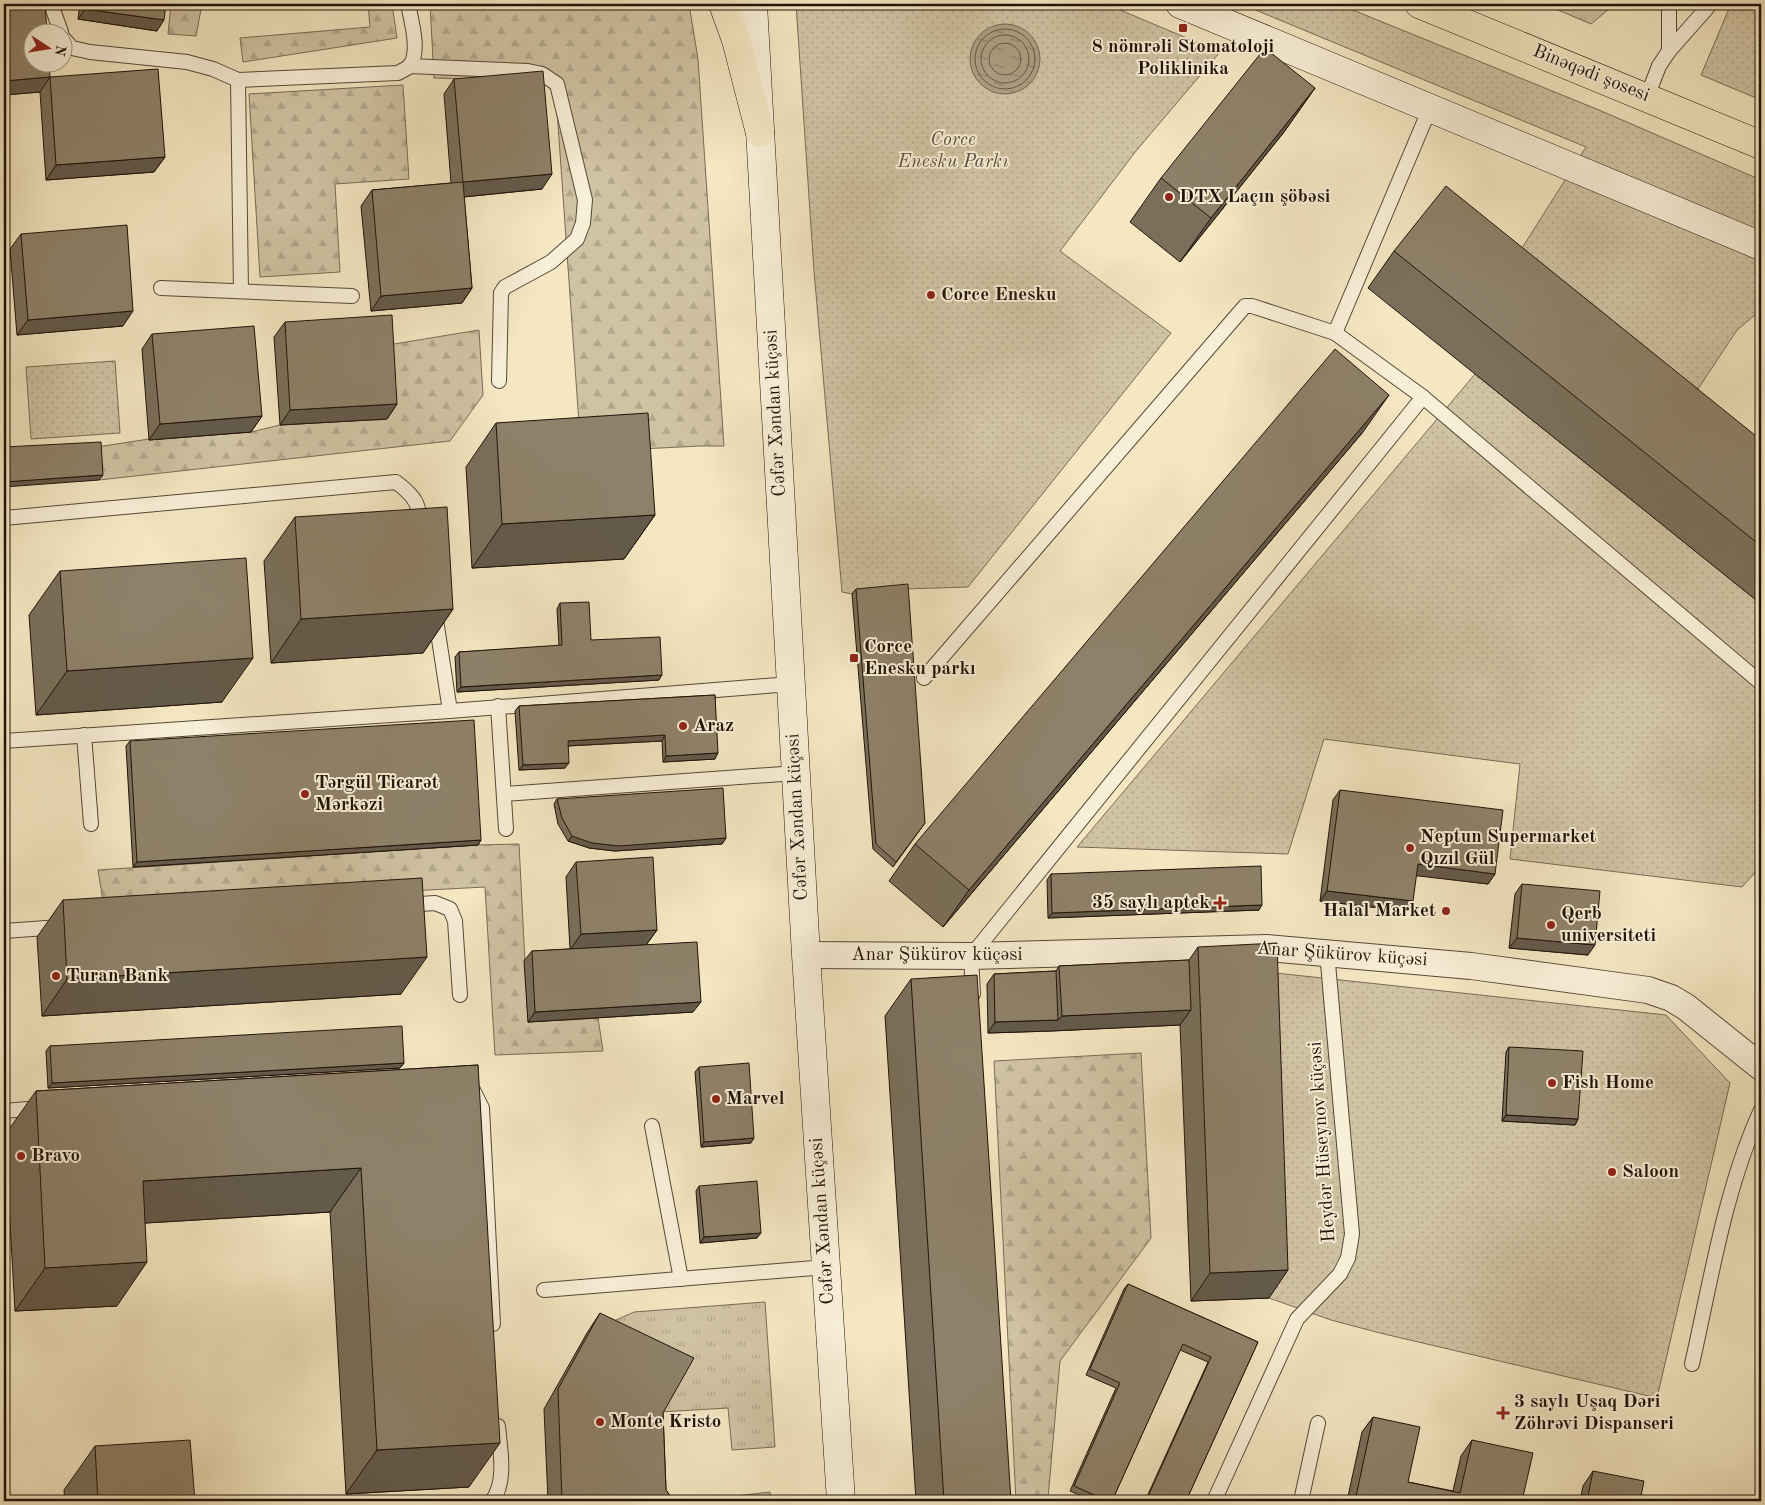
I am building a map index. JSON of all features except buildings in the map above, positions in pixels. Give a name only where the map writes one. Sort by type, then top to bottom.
[{"type":"main road","points":[[723,4],[736,40],[760,132]]},
{"type":"main road","name":"Cəfər Xəndan küçəsi","points":[[753,4],[806,955],[841,1501]]},
{"type":"main road","points":[[1180,4],[1761,246]]},
{"type":"main road","name":"Binəqədi şosesi","points":[[1419,4],[1761,145]]},
{"type":"street","name":"Anar Şükürov küçəsi","points":[[806,955],[971,956],[1267,948],[1471,966],[1648,990],[1671,998],[1686,1007],[1761,1068]]},
{"type":"lane","points":[[51,4],[57,22]]},
{"type":"lane","points":[[72,48],[90,52],[187,62],[213,69],[238,80],[398,73],[409,66],[415,55],[408,4]]},
{"type":"lane","points":[[1669,4],[1669,51]]},
{"type":"lane","points":[[1647,97],[1659,66],[1669,51],[1709,4]]},
{"type":"lane","points":[[409,66],[528,71],[542,74],[557,84],[585,200],[583,223],[576,239],[551,262],[506,287],[501,294],[499,381]]},
{"type":"lane","points":[[238,80],[241,291]]},
{"type":"lane","points":[[1335,333],[1430,108]]},
{"type":"lane","points":[[161,288],[352,296]]},
{"type":"lane","points":[[924,678],[1246,306],[1252,306],[1335,333],[1423,397],[1761,683]]},
{"type":"lane","points":[[974,1005],[971,956],[1423,397]]},
{"type":"lane","points":[[4,518],[396,482],[408,491],[418,504],[424,543]]},
{"type":"lane","points":[[433,603],[450,711]]},
{"type":"lane","points":[[4,741],[450,711],[791,684]]},
{"type":"lane","points":[[498,706],[506,830]]},
{"type":"lane","points":[[84,735],[91,824]]},
{"type":"lane","points":[[504,794],[796,773]]},
{"type":"lane","points":[[396,906],[435,903],[450,909],[455,921],[460,995]]},
{"type":"lane","points":[[4,930],[72,926]]},
{"type":"lane","name":"Heydər Hüseynov küçəsi","points":[[1214,1501],[1296,1319],[1340,1274],[1348,1258],[1352,1234],[1327,952]]},
{"type":"lane","points":[[460,1083],[473,1090],[482,1108],[494,1335]]},
{"type":"lane","points":[[4,1111],[52,1108]]},
{"type":"lane","points":[[1692,1364],[1732,1185],[1752,1129],[1761,1110]]},
{"type":"lane","points":[[652,1126],[681,1279]]},
{"type":"lane","points":[[544,1290],[826,1267]]},
{"type":"lane","points":[[492,1501],[498,1494],[501,1472],[498,1413]]},
{"type":"lane","points":[[1301,1501],[1318,1422]]},
{"type":"green space","points":[[171,4],[202,4],[196,36],[168,34]]},
{"type":"green space","points":[[368,4],[392,4],[397,38],[243,62],[240,38],[370,27]]},
{"type":"green space","points":[[430,4],[689,4],[698,59],[724,446],[581,452],[555,82],[434,78]]},
{"type":"green space","name":"Corce Enesku Parkı","points":[[796,4],[1106,4],[1220,52],[1136,151],[1060,251],[1171,333],[968,587],[904,589],[852,594],[842,592],[814,271]]},
{"type":"green space","points":[[1241,4],[1338,4],[1599,110],[1761,180],[1761,310],[1737,330],[1692,398],[1498,286],[1586,147]]},
{"type":"green space","points":[[1544,4],[1615,4],[1591,24]]},
{"type":"green space","points":[[1731,4],[1761,4],[1761,100],[1701,75]]},
{"type":"green space","points":[[403,85],[409,179],[335,184],[340,272],[260,277],[249,94]]},
{"type":"green space","points":[[479,330],[483,395],[450,441],[99,480],[97,447],[149,439],[251,432],[280,425],[382,346]]},
{"type":"green space","points":[[115,361],[120,433],[31,439],[26,367]]},
{"type":"green space","points":[[1475,374],[1761,604],[1761,866],[1742,887],[1510,859],[1520,764],[1324,739],[1288,854],[1077,847]]},
{"type":"green space","points":[[519,844],[528,1022],[598,1018],[603,1051],[495,1055],[485,887],[104,907],[98,870],[478,845]]},
{"type":"green space","points":[[1257,971],[1666,1015],[1730,1083],[1657,1398],[1380,1333],[1331,1320],[1269,1298]]},
{"type":"green space","points":[[1141,1053],[1151,1238],[1060,1361],[1048,1499],[1052,1501],[1016,1501],[994,1061]]},
{"type":"green space","points":[[765,1302],[775,1447],[732,1450],[728,1408],[660,1412],[587,1333],[634,1312]]},
{"type":"green space","points":[[770,1492],[771,1501],[727,1501],[727,1497]]},
{"type":"water","points":[[1012,24],[1025,30],[1034,39],[1038,45],[1040,59],[1038,73],[1030,84],[1019,92],[998,94],[991,92],[980,84],[972,73],[970,52],[972,45],[980,34],[991,26]]},
{"type":"place","name":"8 nömrəli Stomatoloji Poliklinika","points":[[1183,28]]},
{"type":"place","name":"DTX Laçın şöbəsi","points":[[1169,197]]},
{"type":"place","name":"Corce Enesku","points":[[931,295]]},
{"type":"place","name":"Corce Enesku parkı","points":[[854,658]]},
{"type":"place","name":"Araz","points":[[683,726]]},
{"type":"place","name":"Tərgül Ticarət Mərkəzi","points":[[305,794]]},
{"type":"place","name":"Neptun Supermarket Qızıl Gül","points":[[1410,848]]},
{"type":"place","name":"35 saylı aptek","points":[[1220,903]]},
{"type":"place","name":"Halal Market","points":[[1446,911]]},
{"type":"place","name":"Qerb universiteti","points":[[1551,925]]},
{"type":"place","name":"Turan Bank","points":[[56,976]]},
{"type":"place","name":"Fish Home","points":[[1552,1083]]},
{"type":"place","name":"Marvel","points":[[716,1099]]},
{"type":"place","name":"Bravo","points":[[21,1156]]},
{"type":"place","name":"Saloon","points":[[1612,1172]]},
{"type":"place","name":"3 saylı Uşaq Dəri Zöhrəvi Dispanseri","points":[[1503,1413]]},
{"type":"place","name":"Monte Kristo","points":[[600,1422]]}]
